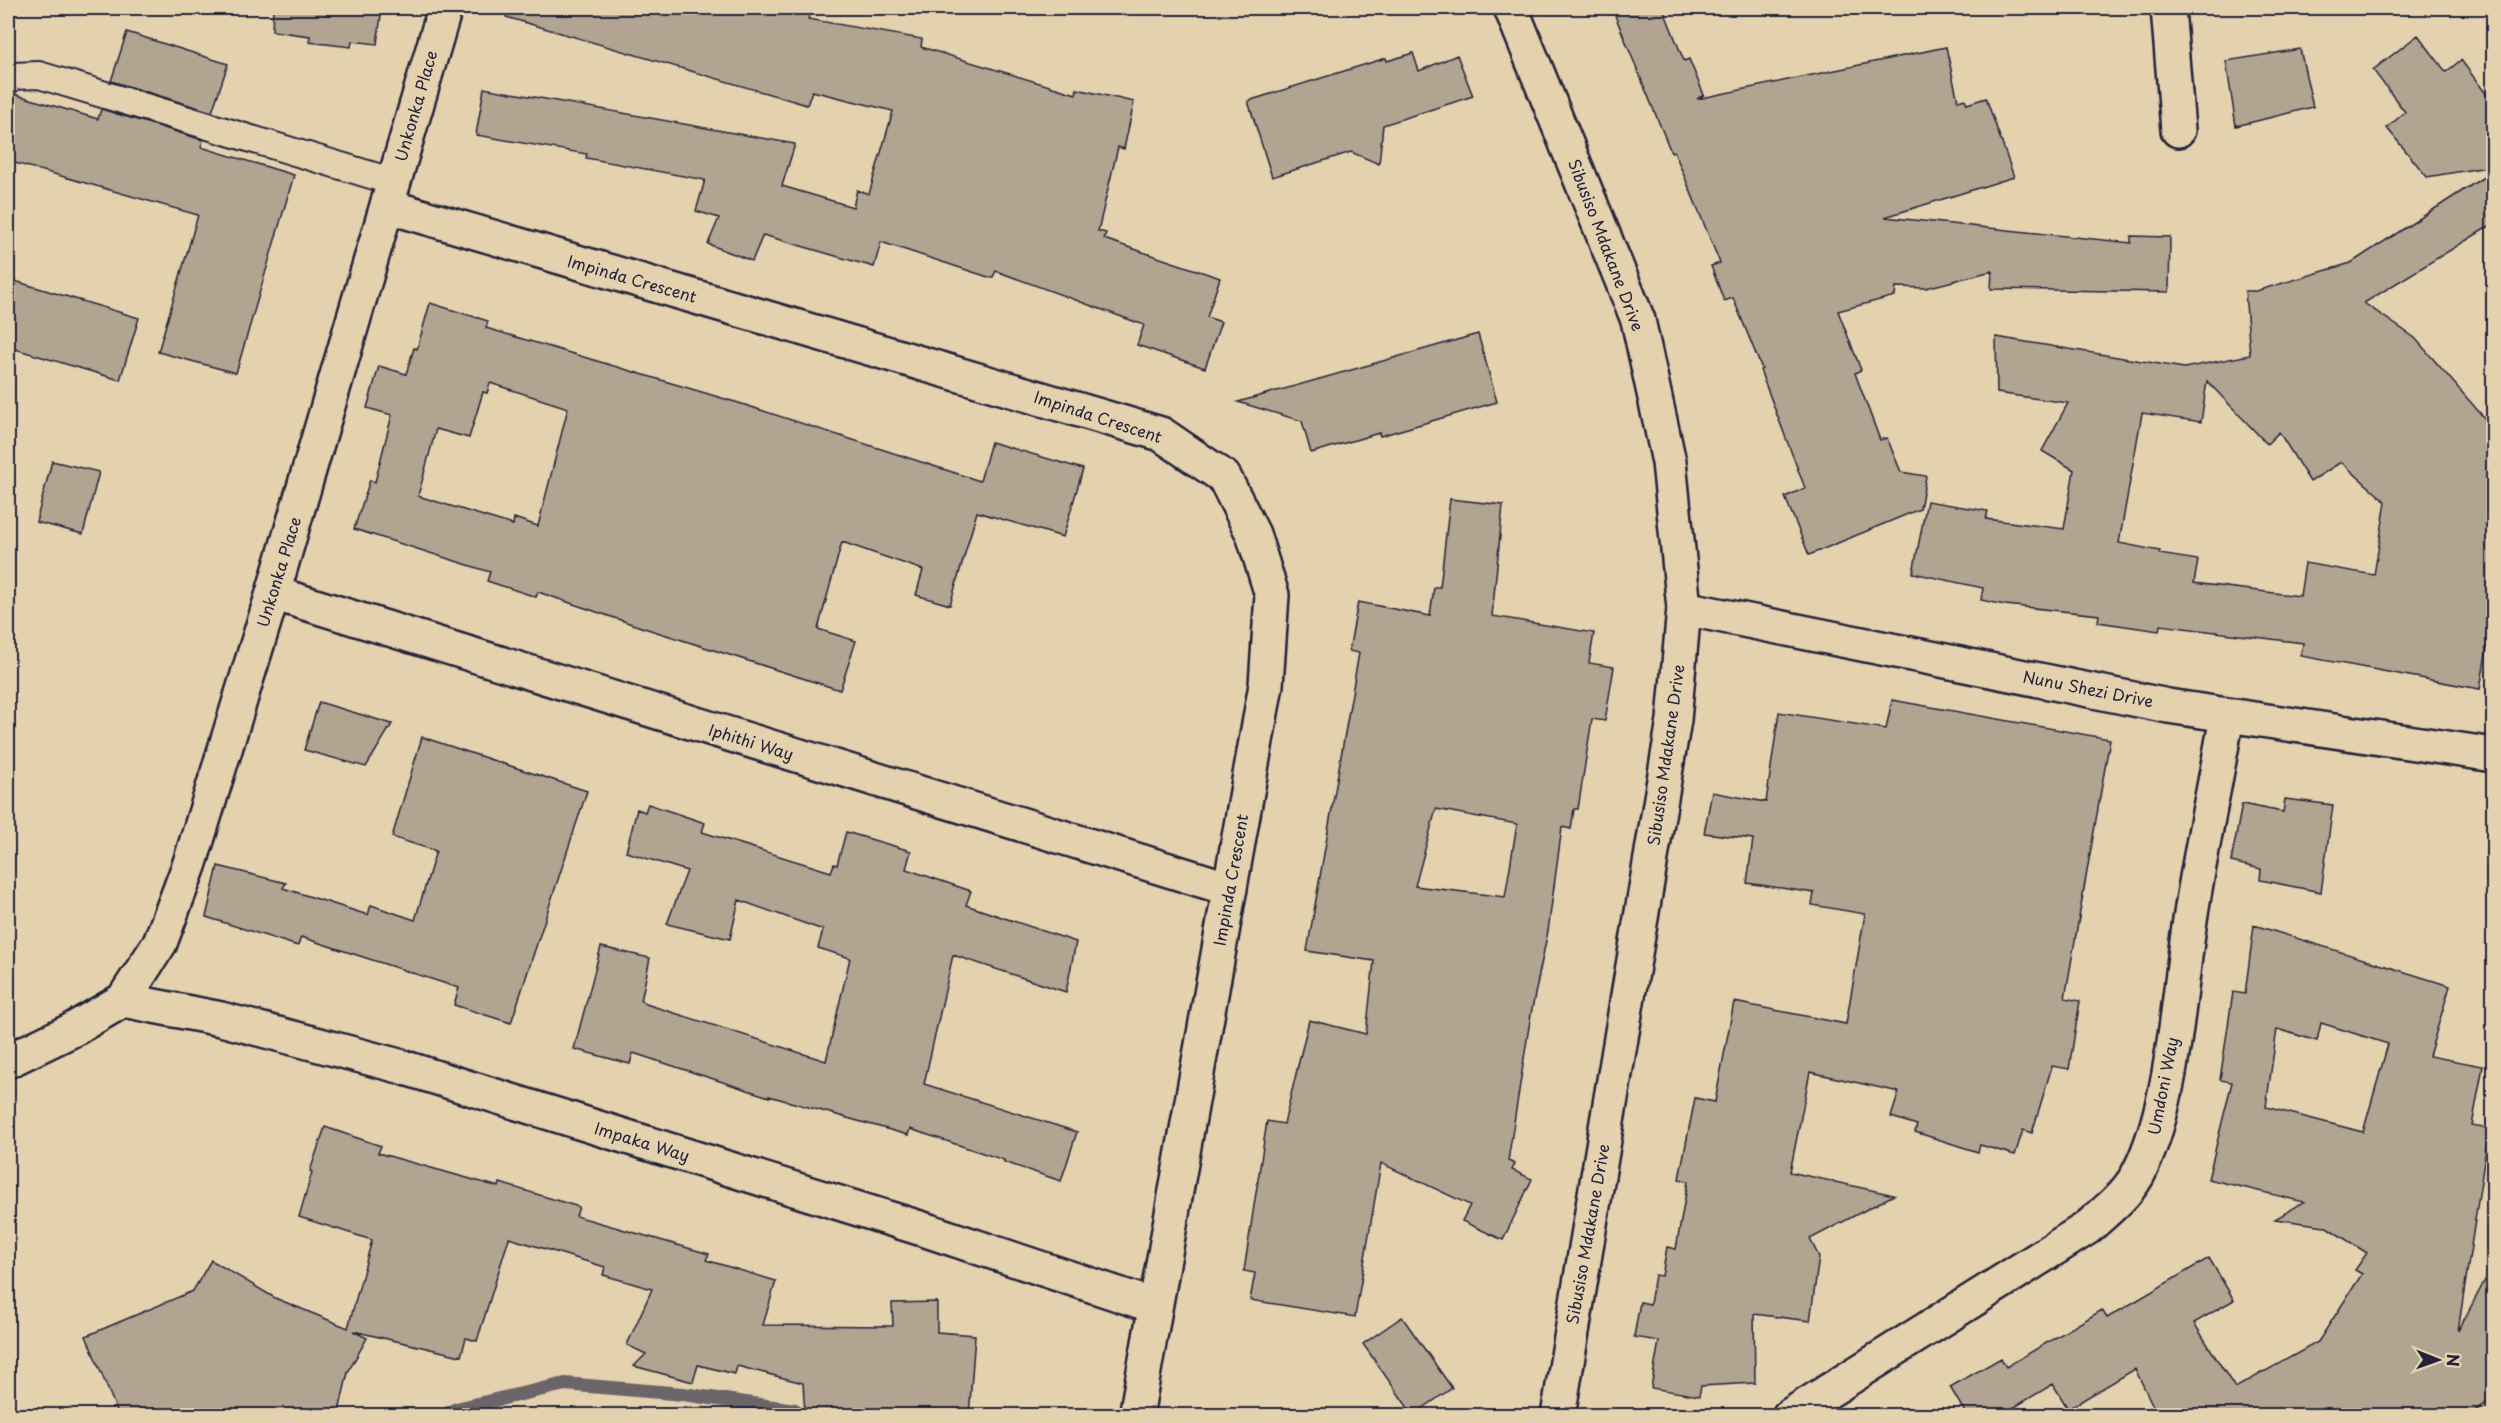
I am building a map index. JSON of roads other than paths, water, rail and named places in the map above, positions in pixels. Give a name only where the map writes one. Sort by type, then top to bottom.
[{"type":"street","name":"Unkonka Place","points":[[8,1061],[72,1030],[123,1000],[160,944],[190,863],[273,593],[445,8]]},
{"type":"street","name":"Sibusiso Mdakane Drive","points":[[1511,8],[1638,320],[1669,462],[1684,608],[1674,720],[1558,1416]]},
{"type":"street","points":[[2168,8],[2178,130]]},
{"type":"street","name":"Impinda Crescent","points":[[390,194],[1161,434],[1224,477],[1253,534],[1272,595],[1266,685],[1136,1416]]},
{"type":"street","name":"Iphithi Way","points":[[273,593],[1230,890]]},
{"type":"street","name":"Nunu Shezi Drive","points":[[1684,608],[2228,716],[2493,755]]},
{"type":"street","name":"Umdoni Way","points":[[1789,1416],[2087,1228],[2120,1199],[2141,1170],[2157,1129],[2169,1068],[2189,924],[2228,716]]},
{"type":"street","name":"Impaka Way","points":[[123,1000],[221,1019],[399,1066],[915,1227],[1154,1306]]},
{"type":"lane","points":[[8,81],[12,76],[39,75],[390,194]]},
{"type":"waterway","points":[[444,1416],[456,1409],[565,1384],[683,1394],[795,1410]]}]
